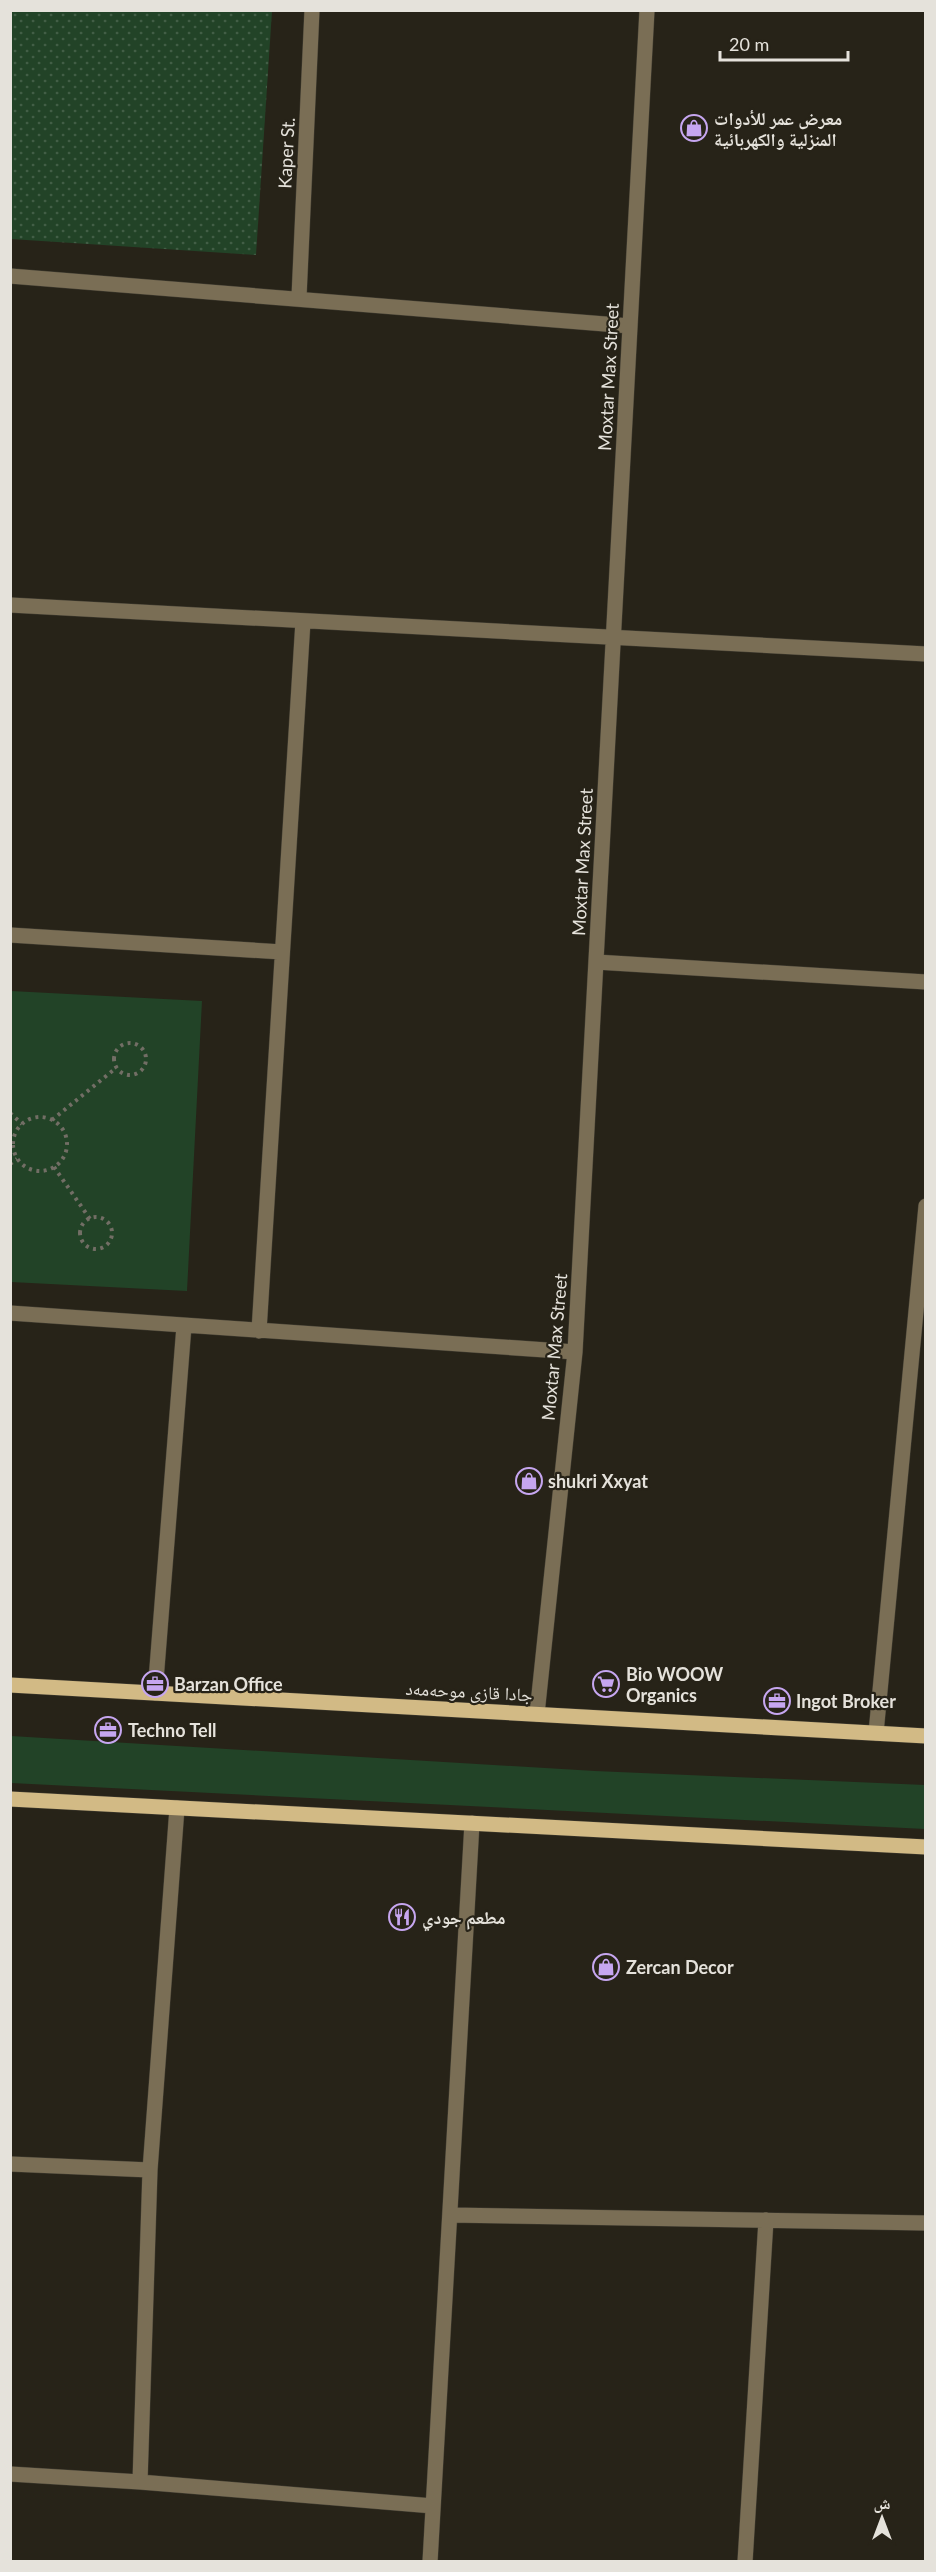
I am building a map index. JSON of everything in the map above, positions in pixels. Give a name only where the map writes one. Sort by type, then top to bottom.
[{"type":"main road","name":"جادا قازی موحەمەد","points":[[10,1685],[926,1736]]},
{"type":"main road","points":[[10,1799],[926,1847]]},
{"type":"street","name":"Kaper St.","points":[[299,297],[312,10]]},
{"type":"street","name":"Moxtar Max Street","points":[[537,1714],[575,1352],[647,10]]},
{"type":"street","points":[[10,276],[299,297],[630,326]]},
{"type":"street","points":[[10,605],[926,654]]},
{"type":"street","points":[[259,1331],[303,621]]},
{"type":"street","points":[[10,935],[282,952]]},
{"type":"street","points":[[596,962],[926,982]]},
{"type":"street","points":[[876,1733],[918,1363],[926,1206]]},
{"type":"street","points":[[10,1312],[575,1352]]},
{"type":"street","points":[[155,1693],[184,1326]]},
{"type":"street","points":[[140,2482],[150,2170],[177,1808]]},
{"type":"street","points":[[430,2562],[472,1823]]},
{"type":"street","points":[[10,2164],[150,2170]]},
{"type":"street","points":[[450,2214],[926,2223]]},
{"type":"street","points":[[745,2562],[766,2220]]},
{"type":"street","points":[[10,2474],[140,2482],[433,2506]]},
{"type":"path","points":[[134,1044],[145,1054],[145,1064],[139,1073],[124,1074],[116,1068],[116,1052],[123,1045],[134,1044]]},
{"type":"path","points":[[52,1120],[116,1068]]},
{"type":"path","points":[[10,1113],[21,1124]]},
{"type":"path","points":[[36,1117],[52,1120],[59,1124],[67,1139],[64,1154],[54,1167],[38,1171],[17,1159],[12,1144],[16,1130],[21,1124],[36,1117]]},
{"type":"path","points":[[10,1164],[17,1159]]},
{"type":"path","points":[[54,1167],[90,1219]]},
{"type":"path","points":[[100,1218],[109,1223],[111,1239],[104,1247],[94,1249],[82,1240],[82,1226],[90,1219],[100,1218]]},
{"type":"green space","points":[[10,11],[272,11],[256,255],[11,239]]},
{"type":"green space","points":[[11,991],[202,1001],[187,1291],[11,1282]]},
{"type":"green space","points":[[11,1736],[595,1771],[925,1785],[925,1829],[11,1783]]},
{"type":"place","name":"معرض عمر للأدوات المنزلية والكهربائية","points":[[694,128]]},
{"type":"place","name":"shukri Xxyat","points":[[529,1481]]},
{"type":"place","name":"Barzan Office","points":[[155,1684]]},
{"type":"place","name":"Bio WOOW Organics","points":[[606,1684]]},
{"type":"place","name":"Ingot Broker","points":[[777,1701]]},
{"type":"place","name":"Techno Tell","points":[[108,1730]]},
{"type":"place","name":"مطعم جودي","points":[[402,1917]]},
{"type":"place","name":"Zercan Decor","points":[[606,1967]]}]
